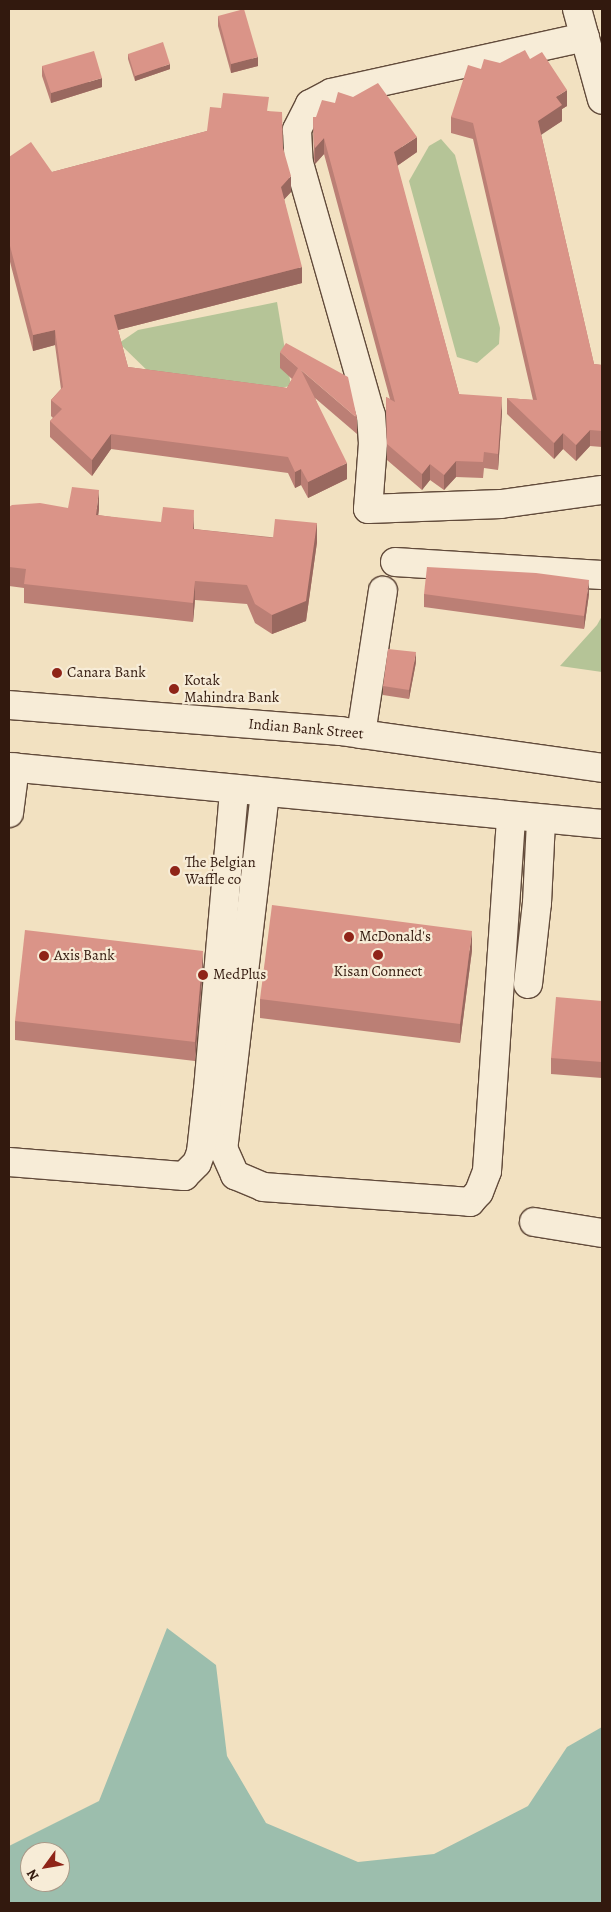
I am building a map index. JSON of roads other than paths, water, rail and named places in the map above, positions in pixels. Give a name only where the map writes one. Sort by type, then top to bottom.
[{"type":"street","points":[[577,9],[600,86]]},
{"type":"street","points":[[585,37],[330,93],[310,104],[297,130],[299,163],[371,416],[373,443],[368,509],[501,504],[602,490]]},
{"type":"street","points":[[395,562],[602,575]]},
{"type":"street","points":[[361,734],[383,591]]},
{"type":"street","name":"Indian Bank Street","points":[[9,705],[361,734],[602,768]]},
{"type":"street","points":[[9,812],[12,767],[541,820],[602,824]]},
{"type":"street","points":[[9,1162],[184,1176],[197,1163],[201,1152],[208,1089],[234,789]]},
{"type":"street","points":[[265,793],[223,1148],[235,1175],[264,1187],[470,1202],[479,1192],[487,1171],[511,817]]},
{"type":"street","points":[[528,984],[537,903],[541,820]]},
{"type":"street","points":[[534,1222],[602,1233]]},
{"type":"place","name":"Canara Bank","points":[[57,673]]},
{"type":"place","name":"Kotak Mahindra Bank","points":[[174,689]]},
{"type":"place","name":"The Belgian Waffle co","points":[[175,871]]},
{"type":"place","name":"McDonald's","points":[[349,937]]},
{"type":"place","name":"Kisan Connect","points":[[378,955]]},
{"type":"place","name":"Axis Bank","points":[[44,956]]},
{"type":"place","name":"MedPlus","points":[[203,975]]}]
